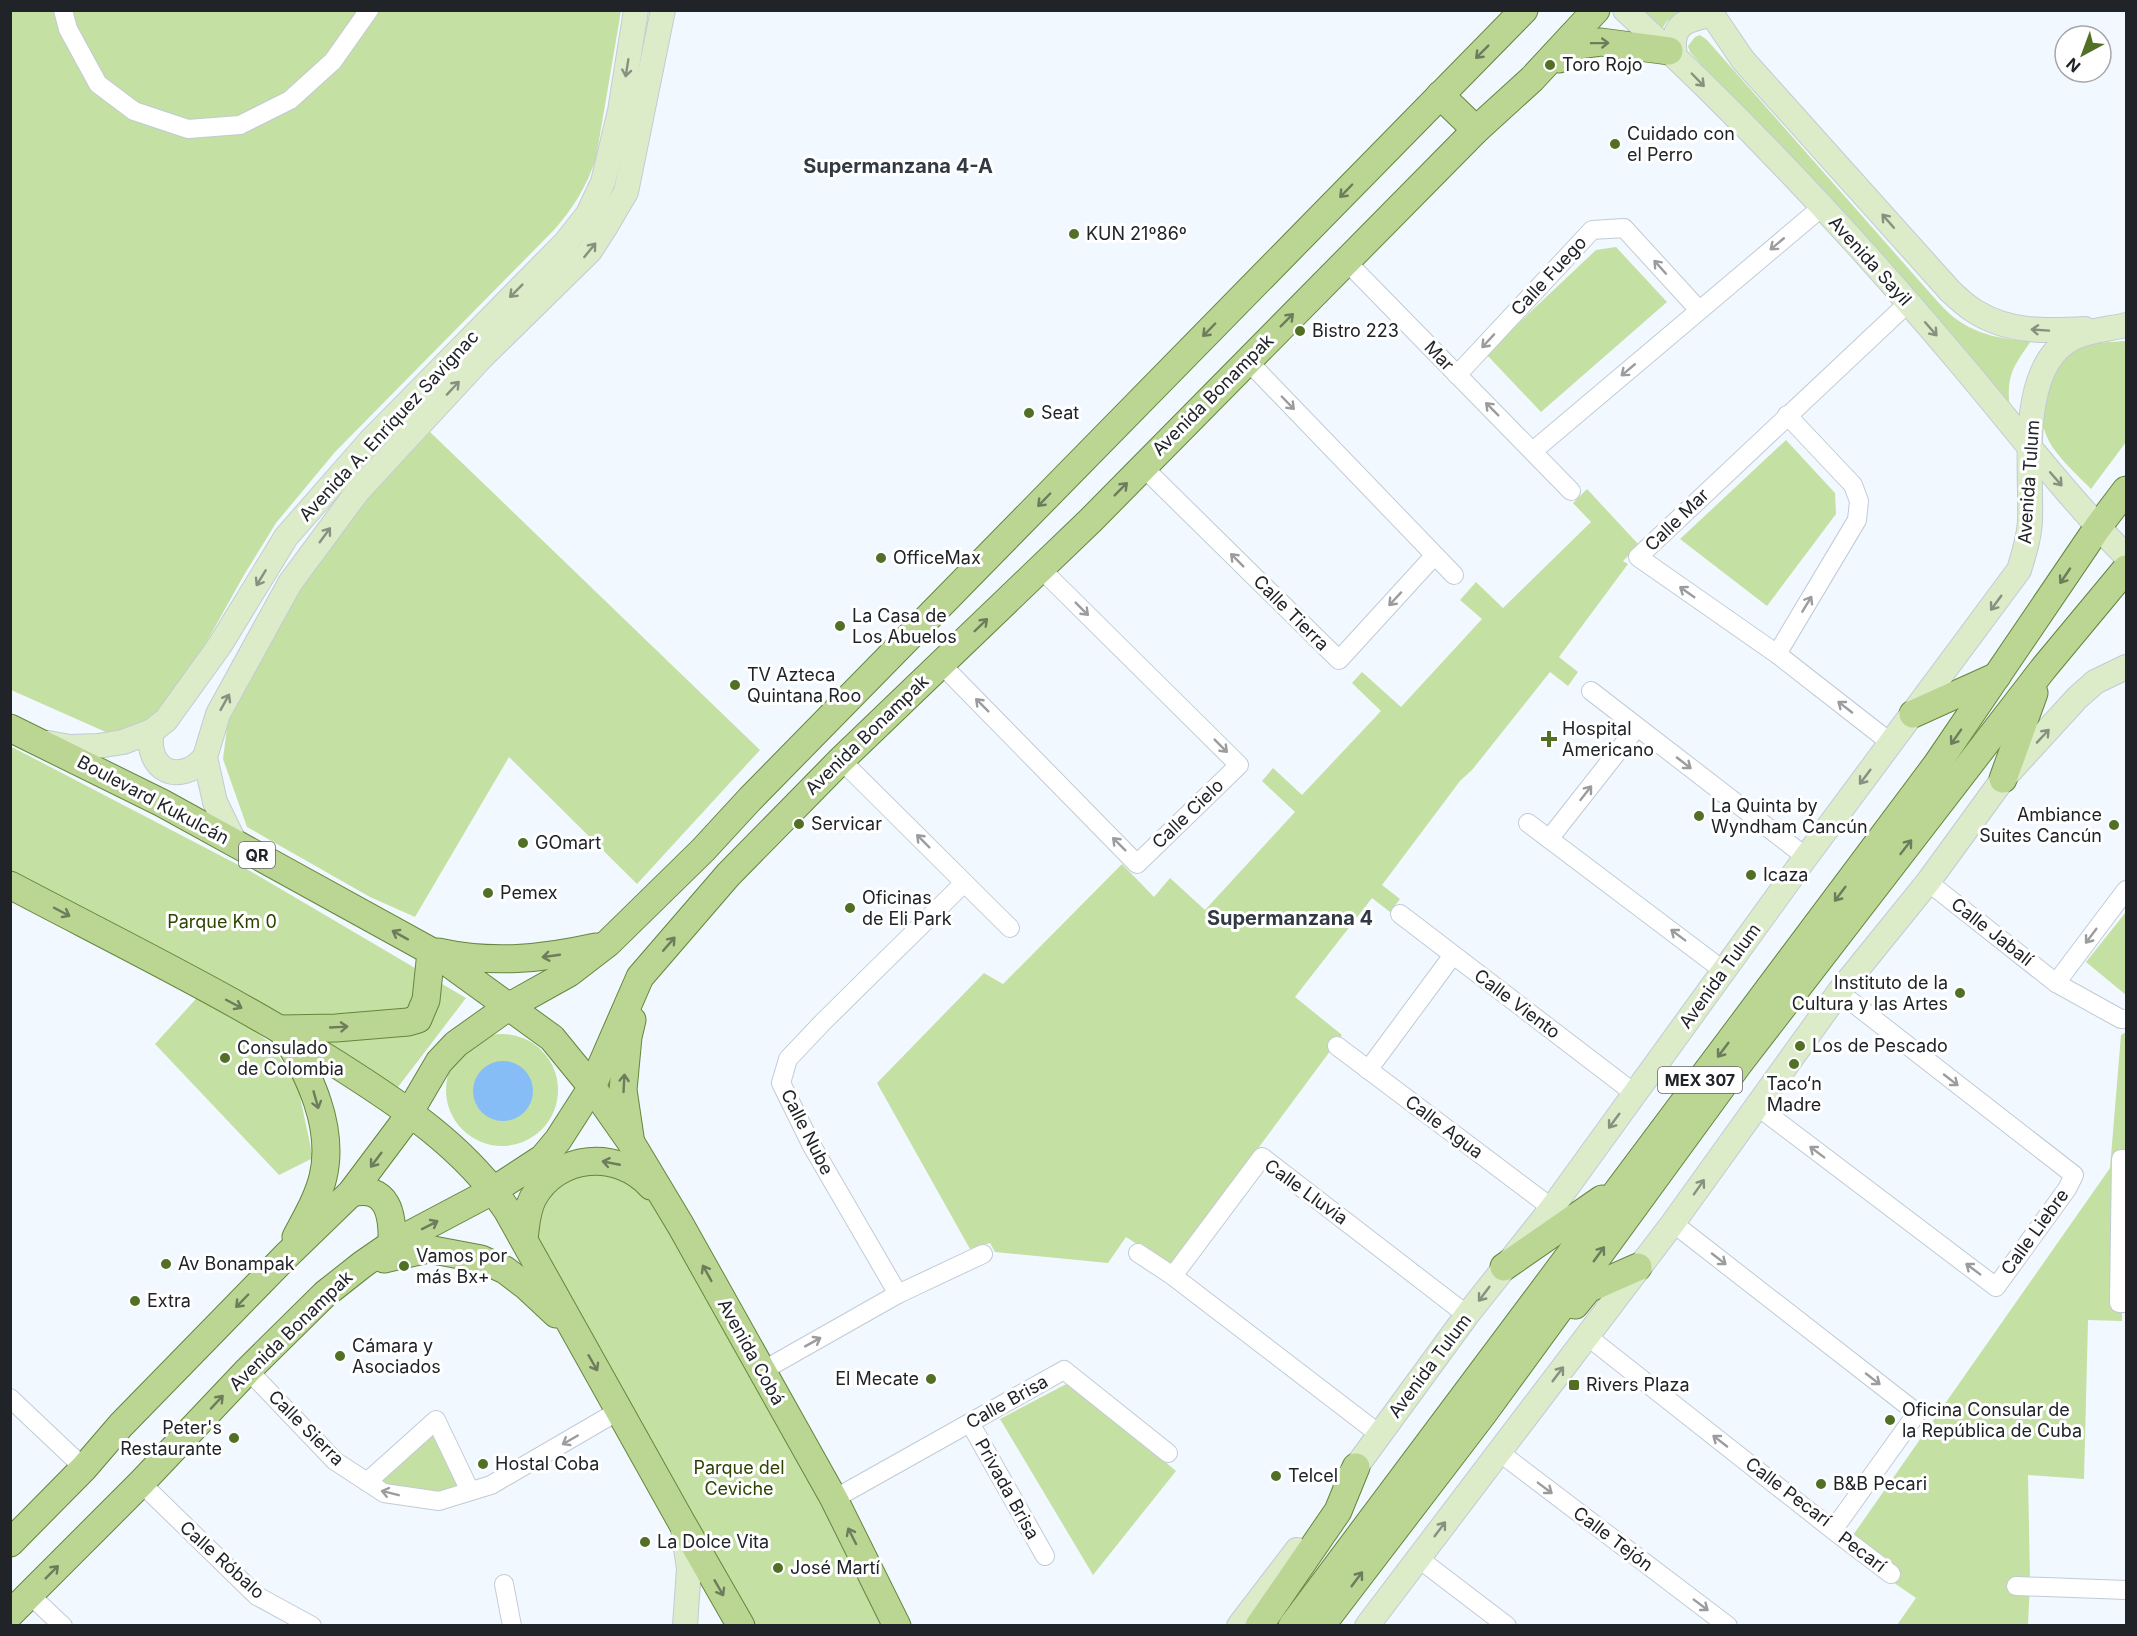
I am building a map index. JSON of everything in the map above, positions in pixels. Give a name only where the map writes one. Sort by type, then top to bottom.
[{"type":"main road","name":"Avenida Bonampak","points":[[10,1544],[84,1468],[121,1425],[351,1193],[409,1113],[439,1062],[456,1044],[508,1007],[569,973],[608,943],[703,850],[1524,10]]},
{"type":"main road","name":"Avenida Bonampak","points":[[10,1614],[325,1294],[392,1244],[494,1190],[543,1158],[558,1140],[592,1087],[640,977],[728,875],[794,806],[1143,467],[1476,130],[1532,79],[1596,10]]},
{"type":"main road","points":[[1532,79],[1578,45],[1601,42],[1672,54]]},
{"type":"main road","points":[[1440,95],[1476,130]]},
{"type":"main road","name":"MEX 307","points":[[1292,1626],[1930,773],[2098,527],[2127,490]]},
{"type":"main road","name":"MEX 307","points":[[1321,1626],[1483,1414],[1737,1066],[2043,669],[2127,569]]},
{"type":"main road","points":[[2003,779],[2043,669]]},
{"type":"main road","points":[[1913,714],[1997,676]]},
{"type":"main road","name":"Boulevard Kukulcán","points":[[10,728],[162,803],[428,950],[540,1028]]},
{"type":"main road","points":[[768,782],[765,791],[769,804],[783,810],[794,806]]},
{"type":"main road","points":[[703,850],[714,849],[723,854],[728,864],[728,875]]},
{"type":"main road","points":[[10,885],[281,1029],[409,1113],[443,1139],[466,1161],[494,1190],[524,1239],[741,1626]]},
{"type":"main road","points":[[281,1029],[408,1022],[418,1018],[425,1006],[428,950],[459,957],[496,960],[528,959],[561,955],[608,943]]},
{"type":"main road","points":[[630,1141],[623,1090],[628,1037],[640,977]]},
{"type":"main road","points":[[475,1029],[507,1026],[540,1028],[564,1050],[570,1082],[569,1122]]},
{"type":"main road","points":[[281,1029],[296,1053],[316,1098],[326,1158],[318,1194],[287,1255]]},
{"type":"main road","name":"Avenida Cobá","points":[[564,1050],[630,1141],[671,1210],[834,1499],[897,1626]]},
{"type":"main road","points":[[432,1075],[435,1121],[443,1139]]},
{"type":"main road","points":[[466,1161],[481,1167],[526,1170]]},
{"type":"main road","points":[[524,1239],[528,1209],[539,1188],[554,1174],[579,1162],[608,1161],[626,1166],[645,1179],[671,1210]]},
{"type":"main road","points":[[1504,1267],[1622,1184]]},
{"type":"main road","points":[[351,1193],[368,1191],[383,1200],[388,1207],[393,1224],[392,1244]]},
{"type":"main road","points":[[363,1264],[428,1249],[482,1259],[505,1270],[526,1286],[575,1332]]},
{"type":"main road","points":[[1483,1414],[1506,1390],[1588,1289],[1638,1267]]},
{"type":"main road","points":[[1259,1626],[1338,1511],[1356,1467]]},
{"type":"street","points":[[63,10],[69,29],[98,84],[135,111],[188,129],[240,125],[290,100],[333,61],[369,10]]},
{"type":"street","name":"Avenida A. Enríquez Savignac","points":[[42,742],[70,747],[123,742],[152,731],[166,720],[220,645],[286,537],[370,440],[566,242],[588,214],[603,182],[615,131],[636,10]]},
{"type":"street","name":"Avenida A. Enríquez Savignac","points":[[235,843],[215,802],[206,757],[218,714],[290,583],[358,491],[482,357],[590,251],[606,226],[626,192],[663,10]]},
{"type":"street","name":"Avenida Sayil","points":[[1625,10],[1672,54],[1822,207],[1961,363],[2029,449],[2127,556]]},
{"type":"street","points":[[1672,54],[1673,42],[1679,26],[1710,12],[1743,60],[1951,292],[1976,312],[2006,325],[2041,331],[2124,326]]},
{"type":"street","points":[[1571,491],[1533,451],[1822,207]]},
{"type":"street","name":"Calle Fuego","points":[[1457,375],[1592,230],[1624,228],[1699,310]]},
{"type":"street","name":"Mar","points":[[1346,261],[1533,451]]},
{"type":"street","name":"Calle Mar","points":[[1891,743],[1777,654],[1638,557],[1787,414],[1908,303]]},
{"type":"street","name":"Avenida Tulum","points":[[1239,1626],[1300,1546],[1467,1315],[1552,1208],[1806,857],[2019,570],[2026,548],[2030,522],[2029,449],[2037,385],[2043,366],[2057,350],[2074,337],[2124,326]]},
{"type":"street","points":[[1247,360],[1454,575]]},
{"type":"street","points":[[1777,654],[1857,520],[1859,501],[1853,484],[1787,414]]},
{"type":"street","name":"Calle Tierra","points":[[1143,467],[1339,660],[1434,556]]},
{"type":"street","name":"Calle Cielo","points":[[940,663],[1137,864],[1239,765],[1040,568]]},
{"type":"street","points":[[1367,1626],[1673,1223],[1839,992],[1928,882],[2003,779],[2083,692],[2095,682],[2127,667]]},
{"type":"street","points":[[1591,691],[1806,857]]},
{"type":"street","points":[[1549,839],[1637,727]]},
{"type":"street","points":[[152,731],[149,744],[152,757],[160,767],[172,772],[185,772],[197,767],[206,757]]},
{"type":"street","points":[[841,760],[1010,928]]},
{"type":"street","points":[[1528,822],[1725,971]]},
{"type":"street","name":"Calle Jabalí","points":[[1928,882],[2056,983],[2121,1019],[2127,1019]]},
{"type":"street","name":"Calle Nube","points":[[898,1294],[812,1146],[781,1083],[788,1059],[964,883]]},
{"type":"street","points":[[2056,983],[2127,890]]},
{"type":"street","name":"Calle Viento","points":[[1400,914],[1634,1093]]},
{"type":"street","points":[[1368,1070],[1453,955]]},
{"type":"street","name":"Calle Liebre","points":[[1756,1106],[1996,1287],[2067,1190],[2074,1175],[1839,992]]},
{"type":"street","name":"Calle Agua","points":[[1337,1046],[1552,1208]]},
{"type":"street","name":"Calle Lluvia","points":[[1173,1276],[1262,1157],[1467,1315]]},
{"type":"street","points":[[2127,1159],[2121,1159],[2119,1303],[2127,1303]]},
{"type":"street","name":"Calle Pecarí","points":[[1587,1336],[1833,1530],[1917,1413],[1673,1223]]},
{"type":"street","points":[[1138,1253],[1173,1276],[1379,1434]]},
{"type":"street","points":[[762,1371],[898,1294],[983,1254]]},
{"type":"street","name":"Calle Sierra","points":[[248,1370],[335,1461],[384,1493],[439,1501],[491,1485],[620,1410]]},
{"type":"street","name":"Calle Brisa","points":[[834,1499],[1064,1370],[1168,1453]]},
{"type":"street","points":[[10,1398],[84,1468]]},
{"type":"street","points":[[367,1482],[436,1420],[470,1491]]},
{"type":"street","name":"Privada Brisa","points":[[970,1423],[1045,1556]]},
{"type":"street","name":"Calle Tejón","points":[[1498,1452],[1728,1626]]},
{"type":"street","name":"Calle Róbalo","points":[[141,1483],[257,1596],[312,1626]]},
{"type":"street","points":[[682,1524],[689,1568],[685,1626]]},
{"type":"street","name":"Pecarí","points":[[1833,1530],[1891,1574]]},
{"type":"street","points":[[1418,1558],[1507,1626]]},
{"type":"street","points":[[504,1584],[512,1626]]},
{"type":"street","points":[[2016,1586],[2127,1590]]},
{"type":"street","points":[[30,1595],[63,1626]]},
{"type":"green space","points":[[11,11],[621,11],[596,158],[584,188],[573,206],[553,231],[335,452],[276,523],[244,575],[163,720],[126,741],[11,690]]},
{"type":"green space","points":[[1638,11],[1678,11],[1680,13],[1667,21],[1660,32]]},
{"type":"green space","points":[[1700,35],[1707,40],[1947,311],[1964,324],[1983,333],[2002,338],[2031,341],[2012,373],[2009,389],[2010,410],[1690,52],[1688,46],[1695,37]]},
{"type":"green space","points":[[1616,247],[1667,302],[1541,412],[1486,354],[1596,250]]},
{"type":"green space","points":[[2126,341],[2126,442],[2091,489],[2057,454],[2046,435],[2041,405],[2043,390],[2056,364],[2066,354],[2085,345]]},
{"type":"green space","points":[[430,432],[760,750],[637,884],[509,757],[415,917],[370,897],[247,827],[223,759],[229,712],[311,558],[381,481]]},
{"type":"green space","points":[[1786,440],[1835,493],[1836,514],[1767,606],[1680,539]]},
{"type":"green space","points":[[1587,489],[1639,545],[1623,561],[1628,564],[1559,657],[1578,672],[1568,686],[1550,672],[1472,770],[1460,781],[1382,885],[1400,899],[1390,912],[1372,898],[1295,997],[1342,1035],[1171,1266],[1126,1237],[1108,1263],[995,1252],[990,1243],[970,1249],[877,1083],[984,973],[1003,984],[1122,864],[1154,897],[1170,878],[1205,910],[1295,812],[1262,781],[1273,768],[1302,795],[1381,711],[1352,683],[1362,672],[1401,707],[1482,619],[1460,600],[1476,582],[1503,608],[1591,522],[1573,503]]},
{"type":"green space","name":"Parque Km 0","points":[[10,746],[250,871],[466,998],[398,1087],[11,871]]},
{"type":"green space","points":[[2126,912],[2126,995],[2086,962]]},
{"type":"green space","points":[[204,990],[270,1043],[298,1087],[313,1158],[279,1175],[155,1044]]},
{"type":"green space","points":[[2126,1032],[2122,1321],[2088,1320],[2084,1479],[2028,1475],[2030,1581],[2028,1625],[1897,1625],[1916,1598],[1844,1548],[2110,1168],[2121,1035]]},
{"type":"green space","points":[[502,1034],[523,1039],[541,1051],[553,1069],[558,1090],[553,1111],[541,1129],[523,1141],[502,1146],[481,1141],[463,1129],[451,1111],[446,1090],[451,1069],[463,1051],[481,1039]]},
{"type":"green space","name":"Parque del Ceviche","points":[[567,1171],[636,1173],[888,1625],[752,1625],[537,1240],[541,1195]]},
{"type":"green space","points":[[1070,1382],[1176,1471],[1093,1575],[1000,1419]]},
{"type":"green space","points":[[435,1428],[459,1489],[439,1498],[373,1482]]},
{"type":"water","points":[[497,1061],[509,1061],[520,1066],[528,1074],[533,1091],[531,1103],[520,1116],[509,1121],[497,1121],[486,1116],[478,1108],[473,1097],[473,1085],[478,1074],[486,1066]]},
{"type":"place","name":"Toro Rojo","points":[[1550,65]]},
{"type":"place","name":"Cuidado con el Perro","points":[[1615,144]]},
{"type":"place","name":"KUN 21º86º","points":[[1074,234]]},
{"type":"place","name":"Bistro 223","points":[[1300,331]]},
{"type":"place","name":"Seat","points":[[1029,413]]},
{"type":"place","name":"OfficeMax","points":[[881,558]]},
{"type":"place","name":"La Casa de Los Abuelos","points":[[840,626]]},
{"type":"place","name":"TV Azteca Quintana Roo","points":[[735,685]]},
{"type":"place","name":"Hospital Americano","points":[[1549,739]]},
{"type":"place","name":"La Quinta by Wyndham Cancún","points":[[1699,816]]},
{"type":"place","name":"Servicar","points":[[799,824]]},
{"type":"place","name":"Ambiance Suites Cancún","points":[[2114,825]]},
{"type":"place","name":"GOmart","points":[[523,843]]},
{"type":"place","name":"Icaza","points":[[1751,875]]},
{"type":"place","name":"Pemex","points":[[488,893]]},
{"type":"place","name":"Oficinas de Eli Park","points":[[850,908]]},
{"type":"place","name":"Instituto de la Cultura y las Artes","points":[[1960,993]]},
{"type":"place","name":"Los de Pescado","points":[[1800,1046]]},
{"type":"place","name":"Consulado de Colombia","points":[[225,1058]]},
{"type":"place","name":"Taco‘n Madre","points":[[1794,1064]]},
{"type":"place","name":"Av Bonampak","points":[[166,1264]]},
{"type":"place","name":"Vamos por más Bx+","points":[[404,1266]]},
{"type":"place","name":"Extra","points":[[135,1301]]},
{"type":"place","name":"Cámara y Asociados","points":[[340,1356]]},
{"type":"place","name":"El Mecate","points":[[931,1379]]},
{"type":"place","name":"Rivers Plaza","points":[[1574,1385]]},
{"type":"place","name":"Oficina Consular de la República de Cuba","points":[[1890,1420]]},
{"type":"place","name":"Peter's Restaurante","points":[[234,1438]]},
{"type":"place","name":"Hostal Coba","points":[[483,1464]]},
{"type":"place","name":"Telcel","points":[[1276,1476]]},
{"type":"place","name":"B&B Pecari","points":[[1821,1484]]},
{"type":"place","name":"La Dolce Vita","points":[[645,1542]]},
{"type":"place","name":"José Martí","points":[[778,1568]]},
{"type":"district","name":"Supermanzana 4-A","points":[[898,166]]},
{"type":"district","name":"Supermanzana 4","points":[[1290,918]]}]
